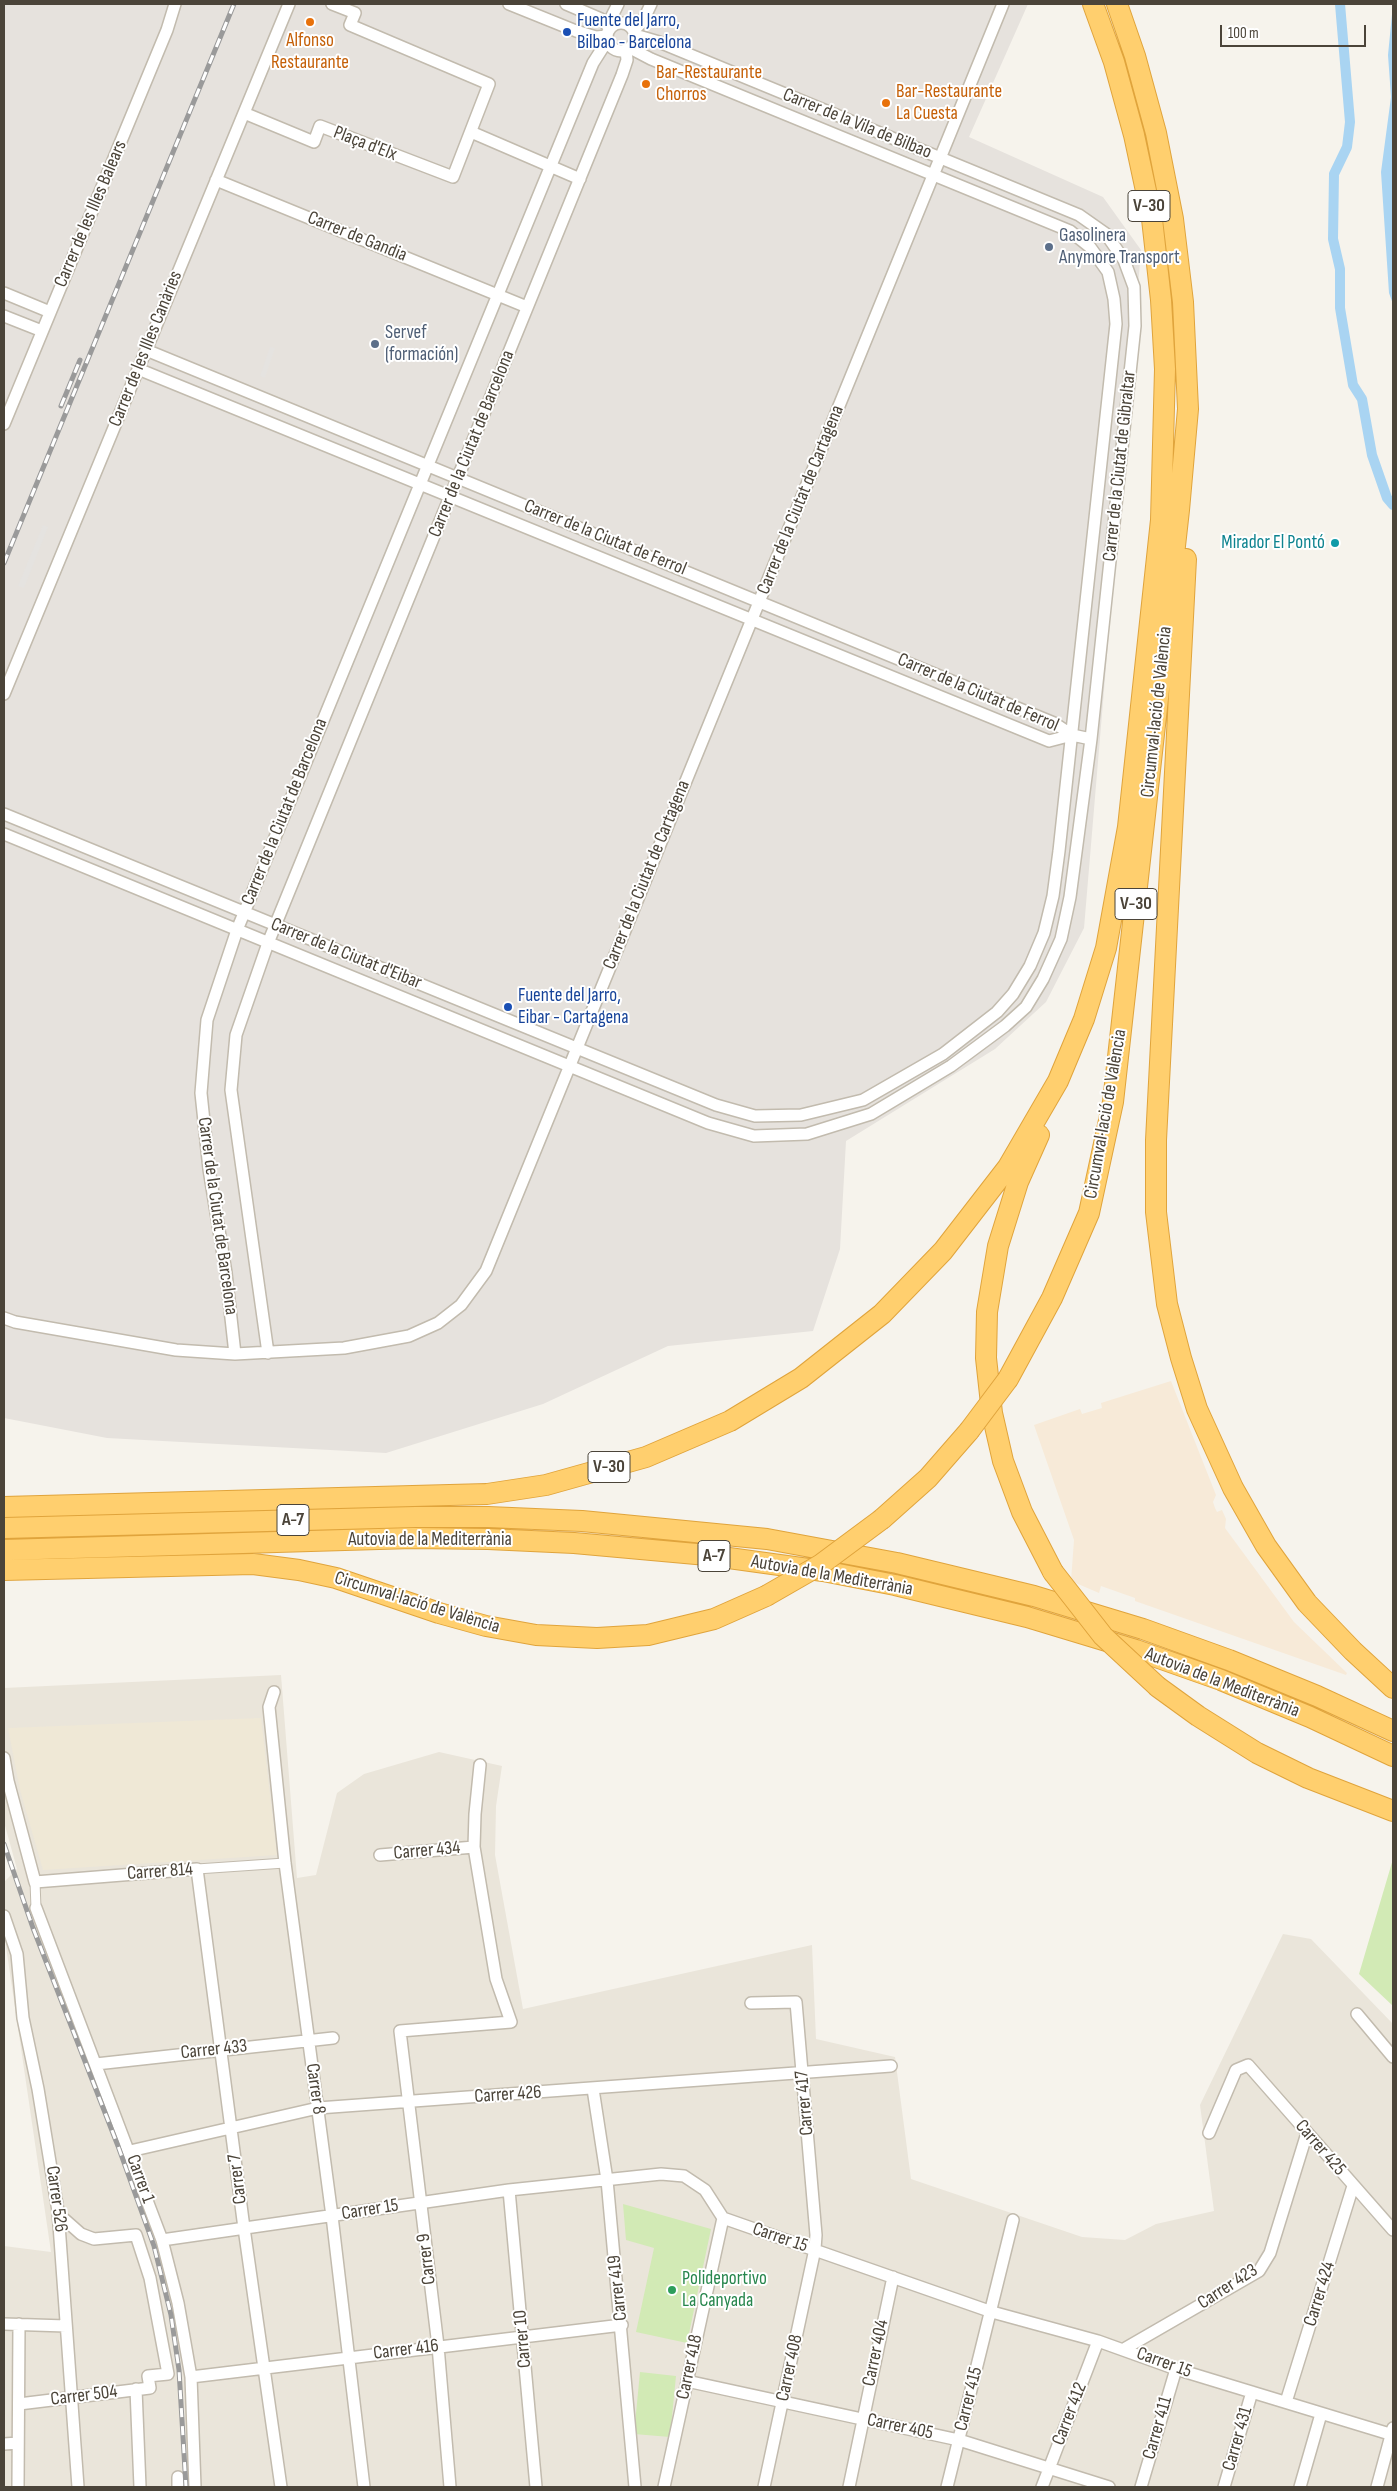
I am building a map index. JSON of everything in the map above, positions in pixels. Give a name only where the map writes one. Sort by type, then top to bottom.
[{"type":"highway","name":"Circumval·lació de València","points":[[4,1507],[487,1494],[546,1485],[646,1457],[730,1421],[801,1378],[882,1314],[942,1252],[1008,1167],[1058,1082],[1084,1019],[1106,948],[1125,844],[1162,520],[1165,415],[1161,300],[1152,219],[1134,135],[1114,62],[1093,4]]},
{"type":"highway","name":"Circumval·lació de València","points":[[4,1570],[253,1564],[299,1570],[336,1578],[439,1613],[486,1626],[536,1635],[597,1638],[648,1635],[714,1619],[766,1596],[820,1565],[882,1519],[928,1478],[969,1431],[1008,1379],[1052,1298],[1089,1214],[1113,1102],[1188,409],[1183,302],[1173,219],[1156,134],[1135,56],[1117,4]]},
{"type":"highway","points":[[1188,409],[1192,436],[1156,1140],[1156,1212],[1167,1304],[1197,1409],[1233,1488],[1266,1546],[1307,1603],[1353,1651],[1393,1688]]},
{"type":"highway","points":[[1058,1082],[1052,1106],[1018,1182],[998,1246],[987,1312],[988,1386],[997,1438],[1014,1492],[1044,1557],[1064,1588],[1103,1636],[1158,1687],[1198,1716],[1257,1753],[1308,1778],[1393,1811]]},
{"type":"highway","name":"Autovia de la Mediterrània","points":[[4,1528],[416,1517],[488,1517],[582,1521],[767,1539],[897,1563],[1034,1596],[1143,1630],[1228,1660],[1317,1696],[1393,1731]]},
{"type":"highway","name":"Autovia de la Mediterrània","points":[[4,1550],[413,1538],[488,1539],[574,1543],[707,1555],[823,1571],[896,1585],[1018,1615],[1136,1650],[1220,1680],[1301,1713],[1393,1756]]},
{"type":"street","name":"Carrer de les Illes Balears","points":[[4,424],[167,30],[175,4]]},
{"type":"street","name":"Carrer de les Illes Canàries","points":[[4,694],[289,4]]},
{"type":"street","points":[[508,4],[596,37],[609,32],[622,22],[634,32],[635,39],[628,49],[617,50],[609,32],[602,19],[566,4]]},
{"type":"street","points":[[524,4],[558,24]]},
{"type":"street","name":"Carrer de la Ciutat de Barcelona","points":[[235,1354],[226,1273],[209,1169],[201,1094],[206,1020],[244,912],[593,63],[609,32],[612,16],[618,4]]},
{"type":"street","points":[[634,32],[643,21],[651,4]]},
{"type":"street","name":"Carrer de la Ciutat de Cartagena","points":[[4,1318],[16,1322],[176,1350],[268,1354],[344,1348],[409,1336],[438,1323],[461,1305],[486,1271],[1003,4]]},
{"type":"street","name":"Plaça d'Elx","points":[[244,113],[314,142],[320,126],[453,178],[489,84],[350,25],[355,13],[336,5]]},
{"type":"street","name":"Carrer de la Vila de Bilbao","points":[[634,32],[1078,216]]},
{"type":"street","name":"Carrer de la Ciutat de Barcelona","points":[[268,1354],[230,1090],[236,1035],[268,943],[622,75],[628,49]]},
{"type":"street","name":"Carrer de la Vila de Bilbao","points":[[628,49],[1070,231]]},
{"type":"street","points":[[471,132],[580,179]]},
{"type":"street","name":"Carrer de Gandia","points":[[216,180],[498,295]]},
{"type":"street","name":"Carrer de la Ciutat de Gibraltar","points":[[569,1066],[708,1123],[754,1136],[807,1134],[871,1114],[951,1066],[1005,1026],[1026,1007],[1043,979],[1061,939],[1070,896],[1092,739],[1135,326],[1134,287],[1124,260],[1106,234],[1078,216]]},
{"type":"street","name":"Carrer de la Ciutat de Gibraltar","points":[[577,1048],[716,1105],[754,1116],[801,1115],[863,1100],[943,1054],[997,1012],[1014,994],[1034,958],[1044,933],[1053,896],[1116,324],[1114,299],[1108,272],[1090,247],[1070,231]]},
{"type":"street","points":[[4,293],[50,312]]},
{"type":"street","points":[[498,295],[528,307]]},
{"type":"street","points":[[4,316],[42,331]]},
{"type":"street","name":"Carrer de la Ciutat de Ferrol","points":[[146,350],[1054,723],[1072,735]]},
{"type":"street","name":"Carrer de la Ciutat de Ferrol","points":[[138,369],[1048,741],[1072,735]]},
{"type":"street","points":[[1072,735],[1092,739]]},
{"type":"street","name":"Carrer de la Ciutat d'Eibar","points":[[4,814],[577,1048]]},
{"type":"street","name":"Carrer de la Ciutat d'Eibar","points":[[4,834],[569,1066]]},
{"type":"street","name":"Carrer 8","points":[[274,1692],[269,1707],[286,1863],[332,2216],[364,2487]]},
{"type":"street","points":[[4,1758],[8,1781],[35,1882]]},
{"type":"street","points":[[474,1847],[480,1766]]},
{"type":"street","name":"Carrer 434","points":[[380,1855],[474,1847]]},
{"type":"street","name":"Carrer 9","points":[[450,2487],[438,2346],[400,2031],[511,2022],[496,1979],[474,1847]]},
{"type":"street","name":"Carrer 814","points":[[35,1882],[286,1863]]},
{"type":"street","name":"Carrer 7","points":[[197,1869],[244,2228],[281,2487]]},
{"type":"street","name":"Carrer 1","points":[[35,1882],[36,1908],[130,2151],[162,2240],[178,2303],[191,2377],[195,2487]]},
{"type":"street","name":"Carrer 526","points":[[4,1916],[18,1954],[23,2018],[38,2089],[59,2218],[78,2487]]},
{"type":"street","name":"Carrer 417","points":[[751,2003],[796,2002],[816,2235],[815,2249]]},
{"type":"street","points":[[1358,2014],[1393,2057]]},
{"type":"street","name":"Carrer 433","points":[[96,2064],[333,2038]]},
{"type":"street","name":"Carrer 425","points":[[1209,2133],[1236,2070],[1248,2065],[1393,2230]]},
{"type":"street","name":"Carrer 426","points":[[130,2151],[232,2126],[318,2108],[892,2066]]},
{"type":"street","name":"Carrer 419","points":[[593,2089],[607,2180],[636,2487]]},
{"type":"street","name":"Carrer 423","points":[[1124,2349],[1259,2271],[1270,2253],[1307,2133]]},
{"type":"street","name":"Carrer 15","points":[[162,2240],[509,2190],[660,2174],[684,2176],[705,2190],[723,2218],[992,2312],[1098,2340],[1176,2369],[1321,2414],[1393,2433]]},
{"type":"street","name":"Carrer 424","points":[[1286,2402],[1353,2186]]},
{"type":"street","name":"Carrer 10","points":[[509,2190],[536,2487]]},
{"type":"street","name":"Carrer 504","points":[[19,2404],[150,2388],[148,2376],[168,2374],[150,2278],[136,2235],[94,2238],[82,2234],[64,2219],[59,2218]]},
{"type":"street","name":"Carrer 418","points":[[664,2487],[723,2218]]},
{"type":"street","name":"Carrer 415","points":[[947,2487],[992,2312],[1013,2220]]},
{"type":"street","name":"Carrer 408","points":[[764,2487],[815,2249]]},
{"type":"street","name":"Carrer 404","points":[[849,2487],[893,2277]]},
{"type":"street","points":[[4,2324],[66,2326]]},
{"type":"street","points":[[18,2487],[19,2324]]},
{"type":"street","name":"Carrer 416","points":[[191,2377],[622,2325]]},
{"type":"street","name":"Carrer 412","points":[[1042,2487],[1098,2340]]},
{"type":"street","name":"Carrer 411","points":[[1141,2487],[1176,2369]]},
{"type":"street","name":"Carrer 405","points":[[687,2381],[959,2440],[1109,2487]]},
{"type":"street","points":[[136,2389],[140,2487]]},
{"type":"street","name":"Carrer 431","points":[[1224,2487],[1252,2392]]},
{"type":"street","points":[[1300,2487],[1321,2414]]},
{"type":"street","points":[[1377,2487],[1393,2433]]},
{"type":"street","points":[[4,2444],[18,2443]]},
{"type":"shaded area","points":[[4,4],[1028,4],[969,137],[1103,197],[1141,250],[1084,928],[1046,1002],[995,1049],[846,1141],[840,1249],[813,1331],[668,1346],[543,1404],[386,1453],[107,1438],[4,1418]]},
{"type":"shaded area","points":[[270,347],[275,348],[265,378],[260,376]]},
{"type":"shaded area","points":[[43,525],[48,527],[24,588],[18,586]]},
{"type":"shaded area","points":[[1171,1381],[1216,1495],[1213,1502],[1215,1508],[1217,1512],[1222,1510],[1226,1519],[1225,1528],[1294,1622],[1347,1673],[1346,1675],[1135,1601],[1135,1598],[1101,1586],[1099,1593],[1071,1581],[1074,1540],[1034,1425],[1080,1409],[1082,1414],[1102,1408],[1101,1403]]},
{"type":"shaded area","points":[[281,1675],[297,1878],[316,1875],[337,1793],[364,1774],[439,1752],[502,1766],[496,1806],[495,1855],[523,2009],[812,1945],[816,2039],[895,2057],[911,2179],[1082,2237],[1125,2240],[1156,2224],[1214,2211],[1200,2105],[1283,1934],[1311,1939],[1393,2024],[1393,2487],[4,2487],[4,2246],[51,2252],[4,1933],[4,1882],[17,1869],[4,1822],[4,1688]]},
{"type":"shaded area","points":[[261,1718],[277,1855],[43,1870],[20,1790],[8,1728]]},
{"type":"green space","points":[[1393,1859],[1393,2006],[1359,1974]]},
{"type":"green space","name":"Polideportivo La Canyada","points":[[623,2204],[711,2229],[687,2343],[636,2332],[654,2248],[626,2240]]},
{"type":"green space","points":[[640,2372],[676,2376],[670,2437],[634,2434]]},
{"type":"water","points":[[1393,4],[1393,304],[1389,293],[1381,172],[1391,97],[1388,55]]},
{"type":"waterway","points":[[1340,4],[1350,122],[1347,147],[1334,174],[1333,239],[1340,269],[1340,308],[1353,385],[1362,399],[1372,455],[1387,498],[1393,505]]},
{"type":"railway","points":[[4,563],[234,4]]},
{"type":"railway","points":[[61,406],[80,360]]},
{"type":"railway","points":[[4,1844],[33,1928],[118,2146],[154,2246],[171,2315],[179,2370],[186,2487]]},
{"type":"place","name":"Alfonso Restaurante","points":[[310,22]]},
{"type":"place","name":"Fuente del Jarro, Bilbao - Barcelona","points":[[567,32]]},
{"type":"place","name":"Bar-Restaurante Chorros","points":[[646,84]]},
{"type":"place","name":"Bar-Restaurante La Cuesta","points":[[886,103]]},
{"type":"place","name":"Gasolinera Anymore Transport","points":[[1049,247]]},
{"type":"place","name":"Servef (formación)","points":[[375,344]]},
{"type":"place","name":"Mirador El Pontó","points":[[1335,543]]},
{"type":"place","name":"Fuente del Jarro, Eibar - Cartagena","points":[[508,1007]]},
{"type":"place","name":"Polideportivo La Canyada","points":[[672,2290]]}]
